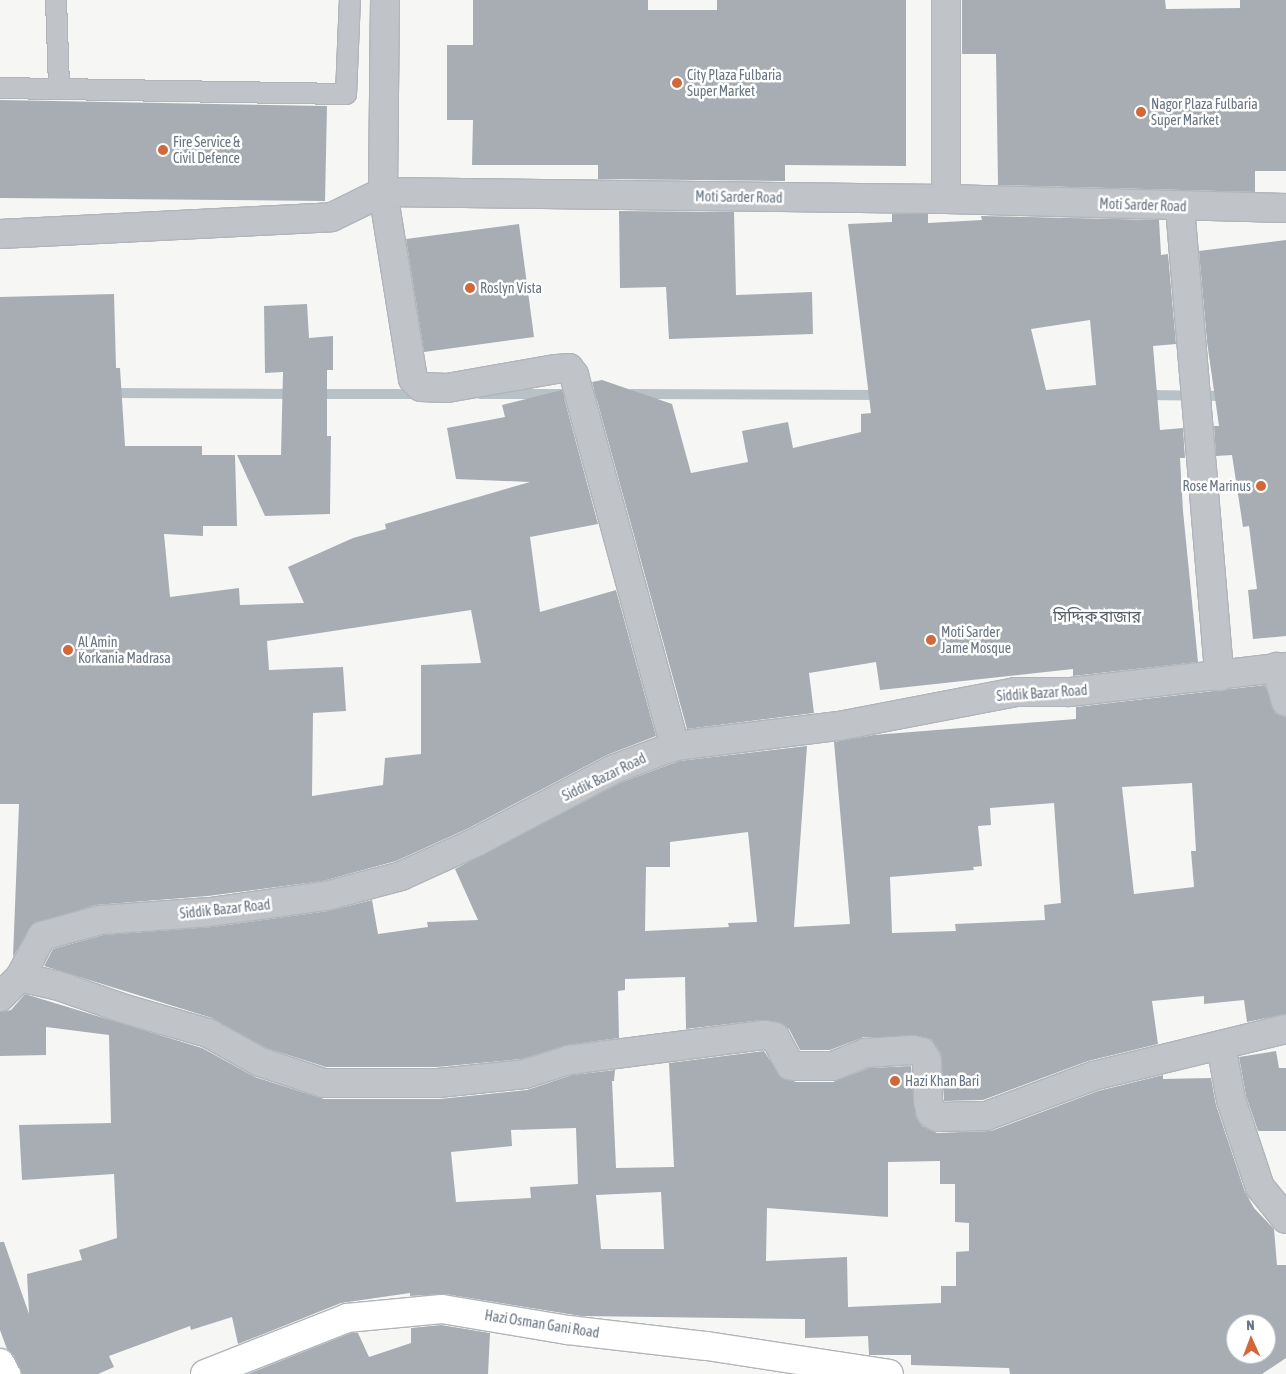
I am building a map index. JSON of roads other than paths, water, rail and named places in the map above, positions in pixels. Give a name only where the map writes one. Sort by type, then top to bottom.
[{"type":"street","points":[[385,0],[383,192],[416,384],[447,388],[569,368],[574,375],[675,746]]},
{"type":"street","points":[[946,0],[946,199]]},
{"type":"street","points":[[0,234],[332,217],[383,192]]},
{"type":"street","name":"Moti Sarder Road","points":[[383,192],[946,199],[1286,208]]},
{"type":"street","points":[[1180,206],[1219,676]]},
{"type":"street","points":[[1281,667],[1286,702]]},
{"type":"street","name":"Siddik Bazar Road","points":[[0,997],[20,977],[42,936],[100,920],[210,912],[326,896],[401,876],[476,842],[614,770],[675,746],[839,726],[1015,692],[1070,692],[1219,676],[1281,667]]},
{"type":"street","points":[[20,977],[56,985],[125,1010],[208,1033],[260,1062],[324,1083],[438,1083],[525,1074],[569,1060],[764,1035],[775,1037],[790,1065],[796,1066],[833,1066],[865,1053],[913,1050],[922,1052],[927,1061],[931,1113],[937,1117],[986,1116],[1093,1076],[1286,1029]]},
{"type":"street","points":[[1222,1045],[1232,1100],[1260,1187],[1286,1219]]},
{"type":"street","name":"Hazi Osman Gani Road","points":[[205,1374],[347,1318],[442,1309],[878,1373]]},
{"type":"street","points":[[0,1364],[6,1374]]},
{"type":"lane","points":[[56,0],[59,87]]},
{"type":"lane","points":[[0,88],[59,87],[346,94],[350,0]]},
{"type":"waterway","points":[[110,393],[295,394]]},
{"type":"waterway","points":[[315,394],[420,394]]},
{"type":"waterway","points":[[480,394],[608,394]]},
{"type":"waterway","points":[[632,394],[883,395]]},
{"type":"waterway","points":[[1145,395],[1228,396]]},
{"type":"place","name":"City Plaza Fulbaria Super Market","points":[[677,83]]},
{"type":"place","name":"Nagor Plaza Fulbaria Super Market","points":[[1141,112]]},
{"type":"place","name":"Fire Service & Civil Defence","points":[[163,150]]},
{"type":"place","name":"Roslyn Vista","points":[[470,288]]},
{"type":"place","name":"Rose Marinus","points":[[1261,486]]},
{"type":"place","name":"Moti Sarder Jame Mosque","points":[[931,640]]},
{"type":"place","name":"Al Amin Korkania Madrasa","points":[[68,650]]},
{"type":"place","name":"Hazi Khan Bari","points":[[895,1081]]},
{"type":"district","name":"সিদ্দিক বাজার","points":[[1097,616]]}]
